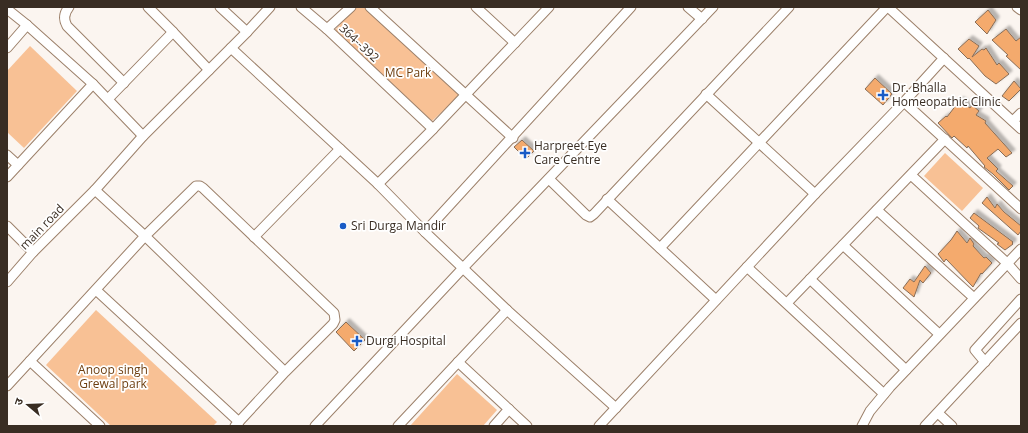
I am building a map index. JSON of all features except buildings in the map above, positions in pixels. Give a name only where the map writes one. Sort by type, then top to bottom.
[{"type":"street","points":[[69,7],[64,15],[64,20],[67,26],[124,83]]},
{"type":"street","points":[[148,7],[209,70]]},
{"type":"street","points":[[220,7],[247,32]]},
{"type":"street","points":[[301,7],[327,29]]},
{"type":"street","name":"364--392","points":[[351,7],[327,29],[433,128]]},
{"type":"street","points":[[370,7],[513,138]]},
{"type":"street","points":[[476,7],[515,43]]},
{"type":"street","points":[[378,184],[549,7]]},
{"type":"street","points":[[425,232],[513,138],[631,7]]},
{"type":"street","points":[[688,7],[702,19]]},
{"type":"street","points":[[315,426],[463,268],[714,7]]},
{"type":"street","points":[[549,179],[586,215],[590,217],[789,7]]},
{"type":"street","points":[[660,248],[888,7],[1021,129]]},
{"type":"street","points":[[1017,7],[1021,10]]},
{"type":"street","name":"main road","points":[[7,282],[33,252],[95,190],[143,136],[247,32],[268,8]]},
{"type":"street","points":[[13,10],[27,25],[93,84],[143,136]]},
{"type":"street","points":[[7,48],[27,25]]},
{"type":"street","points":[[108,99],[173,32]]},
{"type":"street","points":[[231,48],[378,184],[425,232],[507,310],[616,408]]},
{"type":"street","points":[[599,426],[944,58]]},
{"type":"street","points":[[7,177],[93,84]]},
{"type":"street","points":[[706,94],[815,194]]},
{"type":"street","points":[[904,102],[1021,209]]},
{"type":"street","points":[[1013,121],[1021,113]]},
{"type":"street","points":[[787,303],[946,139]]},
{"type":"street","points":[[254,237],[340,149]]},
{"type":"street","points":[[7,154],[18,165]]},
{"type":"street","points":[[911,175],[1008,263],[1021,279]]},
{"type":"street","points":[[7,386],[145,236],[196,186],[200,186],[334,313],[335,316],[333,324],[285,372],[237,424],[96,290]]},
{"type":"street","points":[[95,190],[145,236],[285,372]]},
{"type":"street","points":[[607,199],[716,300]]},
{"type":"street","points":[[877,210],[974,298]]},
{"type":"street","points":[[7,226],[33,252]]},
{"type":"street","points":[[843,245],[939,334]]},
{"type":"street","points":[[862,426],[870,411],[884,394],[939,334],[1021,249]]},
{"type":"street","points":[[747,267],[884,394]]},
{"type":"street","points":[[810,279],[906,370]]},
{"type":"street","points":[[985,362],[975,350],[1021,299]]},
{"type":"street","points":[[398,426],[507,310]]},
{"type":"street","points":[[925,426],[1021,323]]},
{"type":"street","points":[[30,361],[100,426]]},
{"type":"street","points":[[458,362],[528,426]]},
{"type":"street","points":[[494,426],[509,409]]},
{"type":"street","points":[[938,413],[952,426]]},
{"type":"green space","name":"MC Park","points":[[356,7],[364,7],[460,95],[432,121],[335,30]]},
{"type":"green space","points":[[30,46],[77,91],[24,148],[7,132],[7,71]]},
{"type":"green space","points":[[945,153],[983,188],[962,211],[924,176]]},
{"type":"green space","name":"Anoop singh Grewal park","points":[[96,310],[217,422],[213,426],[111,426],[46,365]]},
{"type":"green space","points":[[457,374],[497,410],[483,426],[410,426]]},
{"type":"place","name":"Dr. Bhalla Homeopathic Clinic","points":[[883,95]]},
{"type":"place","name":"Harpreet Eye Care Centre","points":[[525,153]]},
{"type":"place","name":"Sri Durga Mandir","points":[[343,226]]},
{"type":"place","name":"Durgi Hospital","points":[[357,341]]}]
